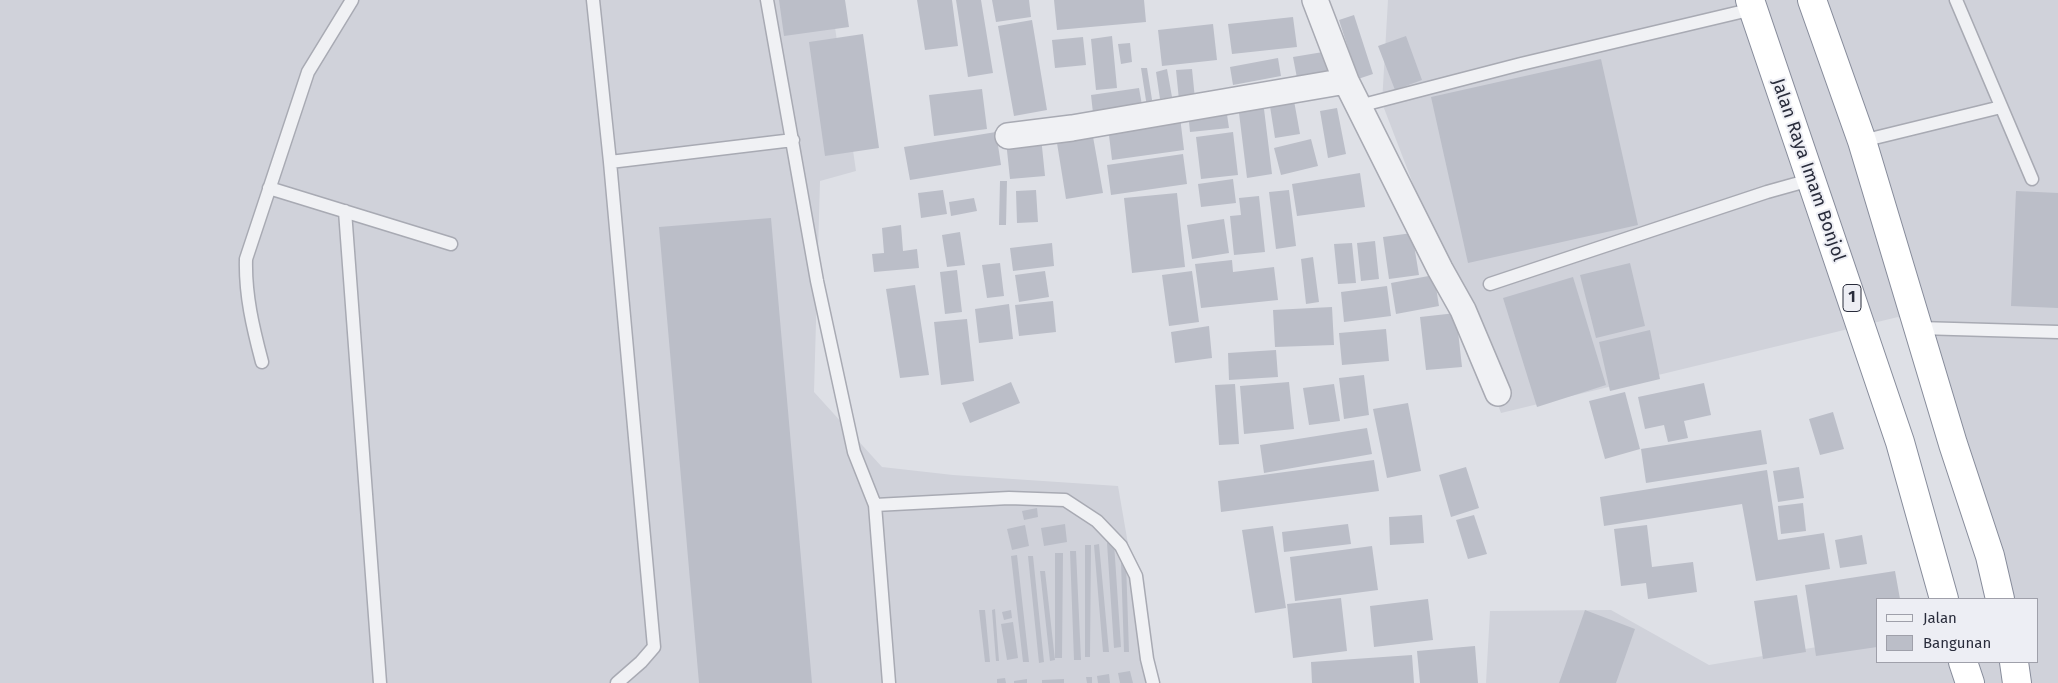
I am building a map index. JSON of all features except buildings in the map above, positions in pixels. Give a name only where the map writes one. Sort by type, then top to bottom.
[{"type":"highway","points":[[1812,0],[1862,141],[1953,444],[1990,556],[2000,598]]},
{"type":"highway","name":"Jalan Raya Imam Bonjol","points":[[1752,5],[1900,442],[1944,598]]},
{"type":"highway","points":[[1963,663],[1970,683]]},
{"type":"highway","points":[[2014,663],[2017,683]]},
{"type":"street","points":[[1315,0],[1346,81],[1440,269],[1463,310],[1498,393]]},
{"type":"street","points":[[1008,136],[1072,128],[1346,81]]},
{"type":"lane","points":[[262,362],[250,318],[245,283],[246,260],[308,72],[352,0]]},
{"type":"lane","points":[[593,0],[610,162],[654,647],[641,662],[616,683]]},
{"type":"lane","points":[[767,0],[794,140],[817,281],[852,443],[875,505],[889,683]]},
{"type":"lane","points":[[1956,0],[2032,179]]},
{"type":"lane","points":[[1359,106],[1752,5]]},
{"type":"lane","points":[[1862,141],[2002,107]]},
{"type":"lane","points":[[610,162],[794,140]]},
{"type":"lane","points":[[1490,284],[1767,192],[1810,180]]},
{"type":"lane","points":[[269,188],[451,244]]},
{"type":"lane","points":[[345,211],[380,683]]},
{"type":"lane","points":[[1919,328],[2058,332]]},
{"type":"lane","points":[[875,505],[1009,498],[1065,500],[1097,522],[1121,546],[1136,576],[1147,659],[1153,683]]},
{"type":"shaded area","points":[[0,0],[831,0],[856,171],[820,181],[814,392],[882,467],[953,475],[1118,486],[1152,683],[0,683]]},
{"type":"shaded area","points":[[1388,0],[2058,0],[2058,683],[1486,683],[1490,611],[1611,610],[1709,665],[1876,637],[1876,663],[2038,663],[2038,598],[1986,598],[1919,328],[1898,317],[1501,413],[1382,103]]}]
